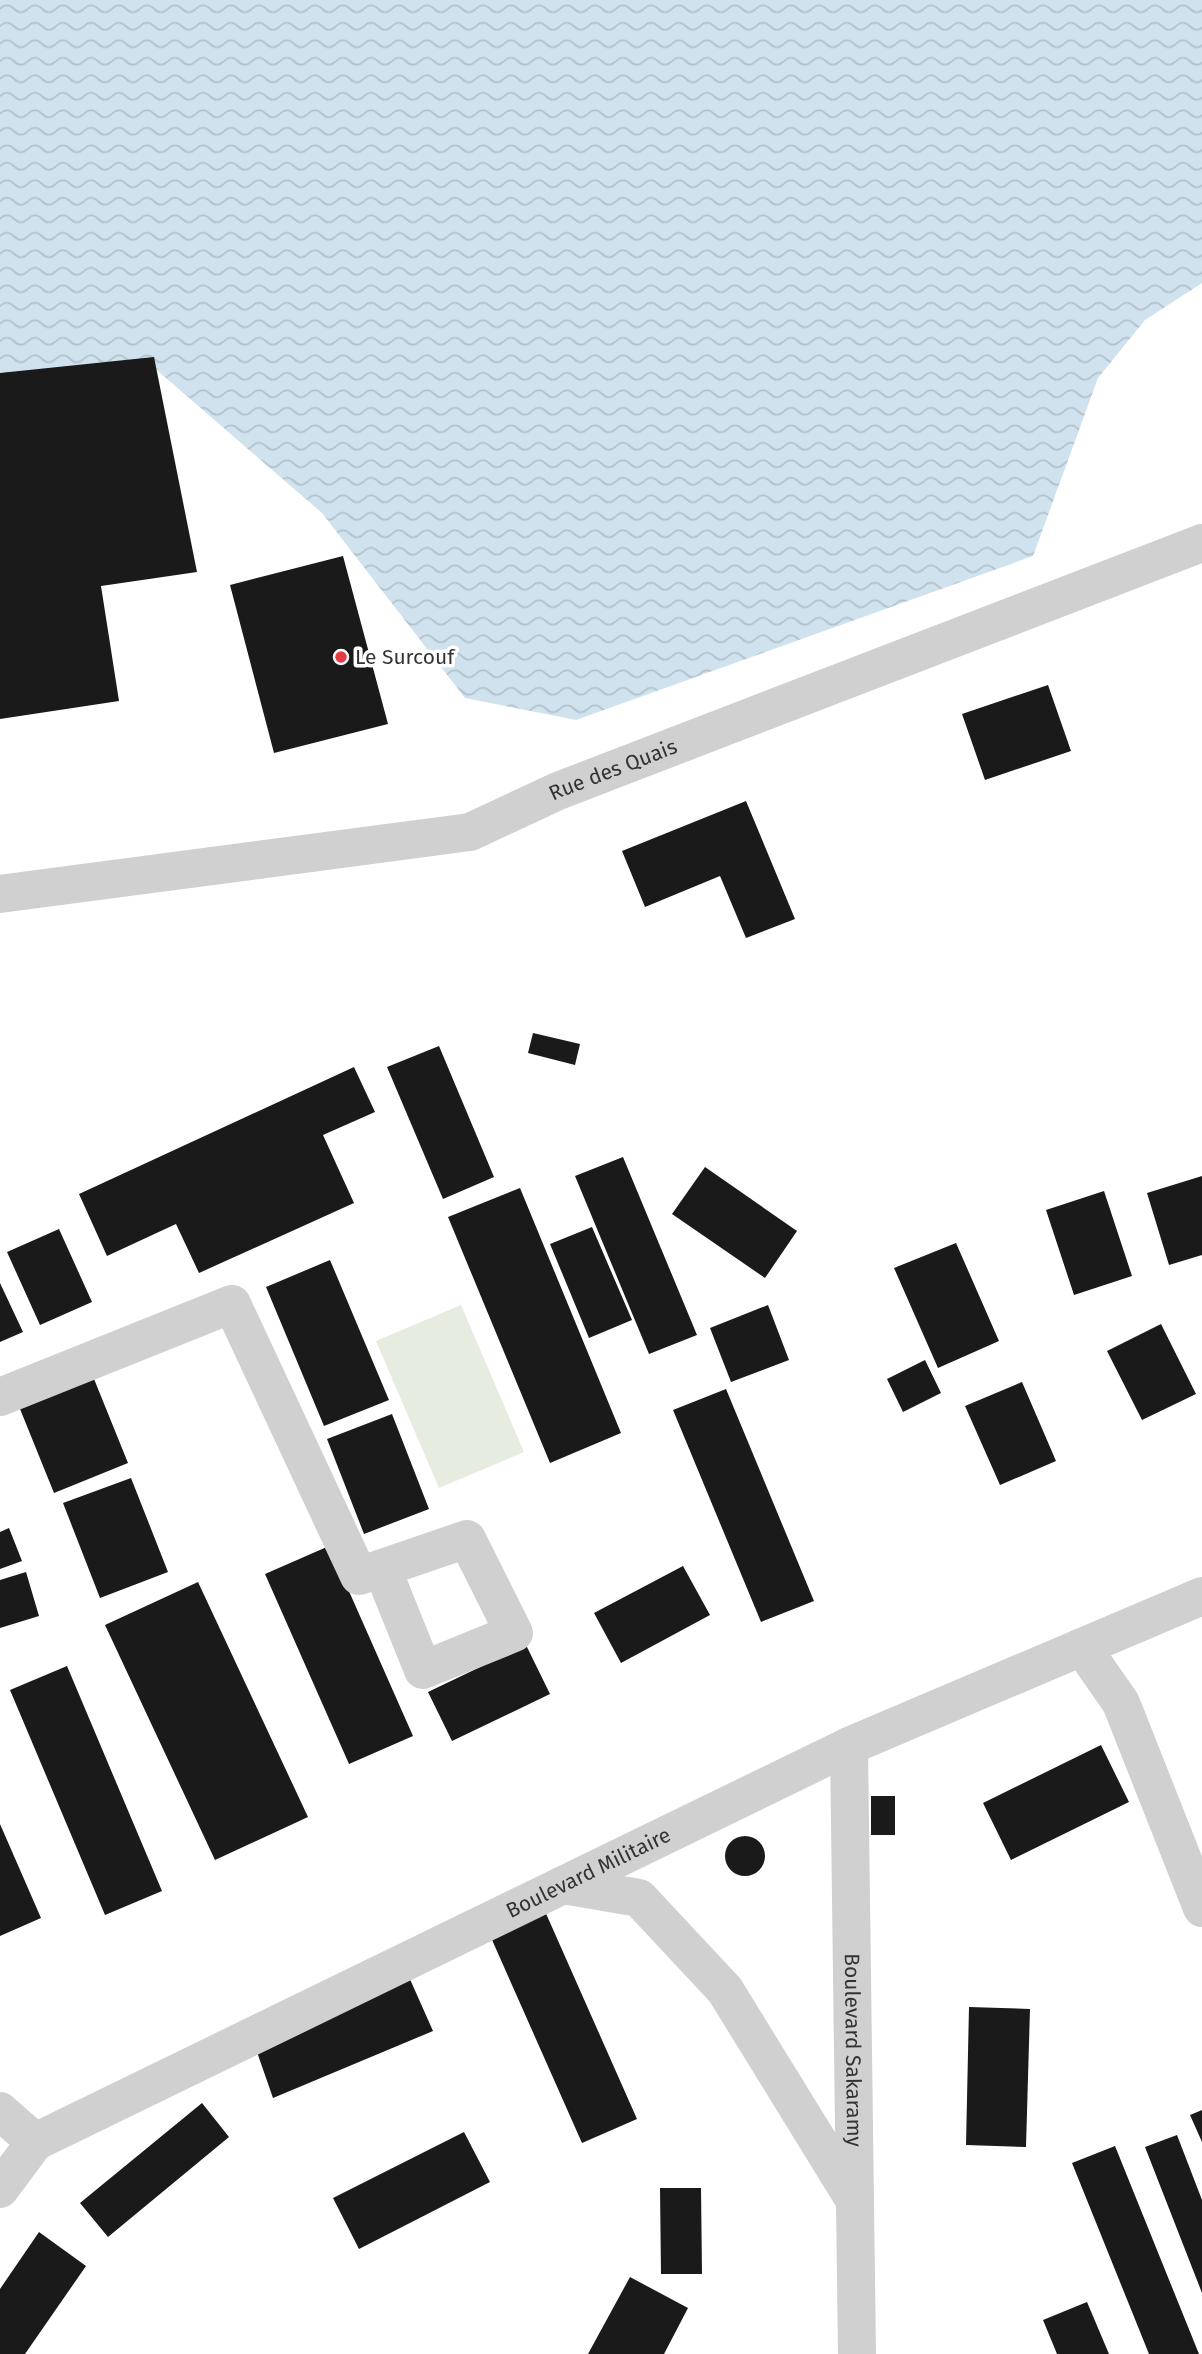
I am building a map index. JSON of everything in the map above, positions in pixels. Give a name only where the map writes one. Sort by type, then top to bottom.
[{"type":"street","name":"Rue des Quais","points":[[0,894],[470,832],[558,791],[1202,543]]},
{"type":"street","points":[[0,1397],[232,1304],[359,1576],[382,1568]]},
{"type":"street","name":"Boulevard Militaire","points":[[0,2189],[35,2142],[849,1746],[1202,1596]]},
{"type":"street","points":[[1082,1647],[1121,1703],[1202,1908]]},
{"type":"street","name":"Boulevard Sakaramy","points":[[849,1746],[857,2354]]},
{"type":"street","points":[[563,1885],[639,1898],[725,1990],[855,2201]]},
{"type":"street","points":[[0,2111],[35,2142]]},
{"type":"shaded area","points":[[461,1305],[524,1452],[439,1488],[376,1341]]},
{"type":"water","points":[[0,0],[1202,0],[1202,283],[1145,320],[1098,378],[1033,556],[576,720],[465,698],[322,513],[151,365],[0,382]]},
{"type":"building","points":[[154,357],[197,572],[101,586],[119,701],[0,719],[0,373]]},
{"type":"building","points":[[343,556],[388,724],[274,753],[230,585]]},
{"type":"building","points":[[1048,685],[1071,751],[985,780],[962,714]]},
{"type":"building","points":[[746,801],[795,919],[746,938],[720,876],[645,907],[622,851]]},
{"type":"building","points":[[533,1033],[580,1044],[575,1065],[528,1053]]},
{"type":"building","points":[[439,1046],[494,1177],[443,1199],[387,1067]]},
{"type":"building","points":[[354,1067],[375,1112],[323,1135],[354,1203],[199,1273],[176,1224],[107,1256],[79,1194]]},
{"type":"building","points":[[623,1157],[697,1335],[649,1354],[575,1176]]},
{"type":"building","points":[[705,1167],[797,1231],[765,1278],[672,1214]]},
{"type":"building","points":[[1202,1176],[1202,1255],[1169,1265],[1147,1193]]},
{"type":"building","points":[[520,1188],[621,1433],[550,1463],[448,1217]]},
{"type":"building","points":[[1104,1191],[1132,1276],[1074,1295],[1046,1210]]},
{"type":"building","points":[[592,1227],[632,1320],[589,1338],[550,1244]]},
{"type":"building","points":[[59,1229],[92,1302],[40,1325],[7,1252]]},
{"type":"building","points":[[956,1243],[999,1341],[938,1368],[894,1268]]},
{"type":"building","points":[[330,1260],[389,1400],[324,1426],[266,1287]]},
{"type":"building","points":[[0,1283],[23,1332],[0,1342]]},
{"type":"building","points":[[768,1305],[789,1360],[731,1382],[710,1328]]},
{"type":"building","points":[[1161,1324],[1196,1394],[1142,1420],[1107,1351]]},
{"type":"building","points":[[925,1360],[941,1393],[903,1412],[887,1379]]},
{"type":"building","points":[[92,1374],[128,1463],[54,1493],[18,1404]]},
{"type":"building","points":[[1022,1382],[1056,1461],[1000,1485],[965,1406]]},
{"type":"building","points":[[726,1389],[814,1601],[761,1622],[673,1410]]},
{"type":"building","points":[[392,1414],[429,1509],[364,1534],[327,1439]]},
{"type":"building","points":[[131,1478],[168,1572],[100,1598],[63,1503]]},
{"type":"building","points":[[9,1528],[22,1561],[0,1569],[0,1532]]},
{"type":"building","points":[[329,1546],[413,1736],[349,1764],[265,1574]]},
{"type":"building","points":[[683,1566],[710,1615],[621,1663],[594,1613]]},
{"type":"building","points":[[26,1572],[39,1616],[0,1628],[0,1580]]},
{"type":"building","points":[[198,1582],[308,1817],[215,1860],[105,1625]]},
{"type":"building","points":[[526,1645],[550,1694],[452,1741],[428,1692]]},
{"type":"building","points":[[67,1666],[162,1891],[105,1915],[10,1690]]},
{"type":"building","points":[[1101,1745],[1129,1802],[1011,1860],[983,1803]]},
{"type":"building","points":[[871,1796],[895,1796],[895,1835],[871,1835]]},
{"type":"building","points":[[0,1824],[41,1918],[0,1936]]},
{"type":"building","points":[[745,1836],[759,1842],[765,1856],[759,1870],[745,1876],[731,1870],[725,1856],[731,1842]]},
{"type":"building","points":[[540,1900],[637,2119],[582,2143],[485,1924]]},
{"type":"building","points":[[405,1968],[433,2031],[273,2098],[251,2035]]},
{"type":"building","points":[[969,2007],[1030,2009],[1026,2147],[966,2145]]},
{"type":"building","points":[[202,2103],[229,2137],[108,2237],[80,2203]]},
{"type":"building","points":[[1202,2110],[1202,2142],[1190,2115]]},
{"type":"building","points":[[464,2132],[490,2182],[359,2249],[333,2198]]},
{"type":"building","points":[[1177,2135],[1202,2200],[1202,2293],[1145,2147]]},
{"type":"building","points":[[1115,2146],[1199,2354],[1149,2354],[1072,2163]]},
{"type":"building","points":[[660,2188],[701,2188],[702,2274],[661,2274]]},
{"type":"building","points":[[39,2232],[86,2266],[25,2354],[0,2354],[0,2289]]},
{"type":"building","points":[[630,2277],[688,2308],[664,2354],[588,2354]]},
{"type":"building","points":[[1087,2302],[1109,2354],[1057,2354],[1043,2320]]},
{"type":"place","name":"Le Surcouf","points":[[341,657]]}]
